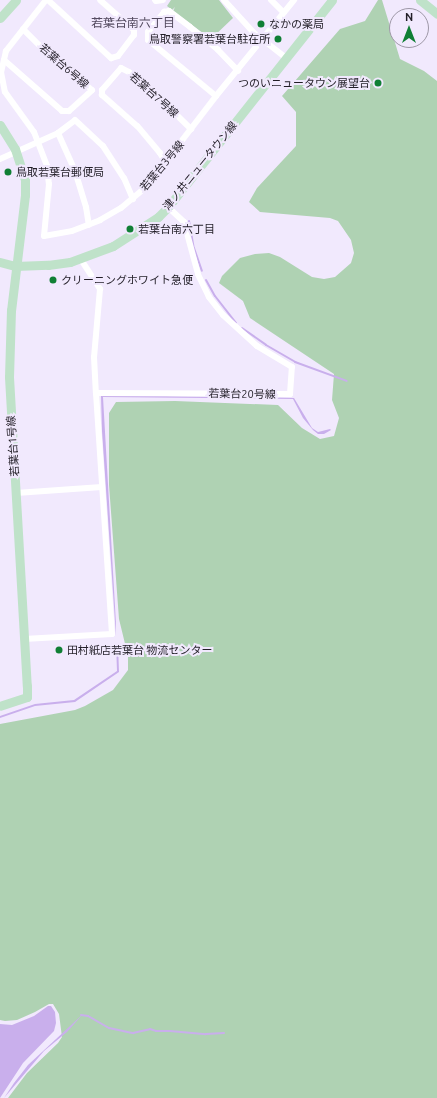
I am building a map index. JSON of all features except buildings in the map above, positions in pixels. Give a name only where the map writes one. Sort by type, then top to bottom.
[{"type":"street","points":[[0,18],[16,0]]},
{"type":"street","points":[[47,0],[111,58],[118,56],[134,35],[134,30],[100,0]]},
{"type":"street","name":"若葉台3号線","points":[[47,0],[6,50],[1,72],[5,92],[34,132],[46,166],[49,184],[44,236],[72,231],[89,225],[121,208],[147,186],[216,96],[238,71],[294,0]]},
{"type":"street","points":[[155,0],[156,2],[163,0]]},
{"type":"street","points":[[224,0],[262,41],[286,58]]},
{"type":"street","points":[[271,0],[284,14]]},
{"type":"street","name":"津ノ井ニュータウン線","points":[[0,262],[15,266],[48,265],[70,262],[113,246],[158,217],[168,207],[332,0]]},
{"type":"street","points":[[420,0],[437,13]]},
{"type":"street","points":[[216,96],[148,40],[148,32],[164,12],[169,11],[190,27],[218,50],[238,71]]},
{"type":"street","name":"若葉台6号線","points":[[4,60],[62,111],[69,111],[92,90],[45,51],[23,29]]},
{"type":"street","name":"若葉台7号線","points":[[166,163],[160,153],[137,126],[102,95],[102,90],[121,68],[129,72],[154,93],[191,129]]},
{"type":"street","points":[[0,159],[39,143],[58,133],[75,120],[88,130],[103,146],[124,178],[133,199]]},
{"type":"street","name":"若葉台1号線","points":[[0,125],[17,152],[25,179],[25,195],[15,266],[11,310],[9,377],[27,697],[0,706]]},
{"type":"street","points":[[58,133],[75,171],[89,225]]},
{"type":"street","name":"若葉台20号線","points":[[96,393],[286,395],[290,394],[291,392],[292,367],[257,346],[223,315],[209,297],[198,274],[184,222],[168,207]]},
{"type":"street","points":[[24,639],[112,634],[94,356],[100,289],[80,258]]},
{"type":"street","points":[[16,493],[102,487]]},
{"type":"green space","points":[[171,0],[219,0],[233,18],[211,39],[173,11],[175,7],[172,10],[167,6]]},
{"type":"green space","points":[[378,0],[382,0],[389,23],[389,48],[397,48],[400,59],[424,71],[437,81],[437,1098],[8,1098],[27,1073],[58,1043],[62,1037],[59,1014],[53,1004],[49,1004],[17,1020],[0,1020],[0,724],[75,710],[85,706],[113,690],[128,670],[128,656],[119,619],[109,485],[109,413],[116,402],[175,401],[278,405],[302,428],[320,439],[334,436],[339,418],[332,400],[334,374],[250,318],[243,301],[219,283],[222,276],[240,258],[255,254],[269,253],[280,257],[312,277],[324,279],[335,277],[351,263],[354,253],[351,240],[338,221],[330,218],[260,212],[249,202],[257,188],[296,146],[296,112],[282,96],[340,29],[365,21]]},
{"type":"shaded area","points":[[101,396],[294,398],[312,428],[318,432],[331,430],[324,434],[318,434],[313,430],[303,418],[293,399],[103,397],[116,636],[102,431]]},
{"type":"shaded area","points":[[116,644],[118,644],[119,672],[75,702],[35,706],[0,718],[0,716],[35,704],[74,700],[117,671]]},
{"type":"shaded area","points":[[48,1006],[51,1006],[55,1012],[56,1023],[54,1031],[23,1063],[0,1098],[0,1024],[12,1025],[34,1016]]},
{"type":"shaded area","points":[[83,1014],[67,1032],[44,1051],[4,1098],[28,1065]]},
{"type":"waterway","points":[[189,221],[194,248],[202,271]]},
{"type":"waterway","points":[[206,280],[215,296],[236,323]]},
{"type":"waterway","points":[[242,328],[266,345],[295,362],[347,381]]},
{"type":"waterway","points":[[81,1015],[88,1016],[109,1028],[133,1033],[150,1029],[156,1031],[206,1034],[224,1033]]},
{"type":"place","name":"なかの薬局","points":[[261,24]]},
{"type":"place","name":"鳥取警察署若葉台駐在所","points":[[278,39]]},
{"type":"place","name":"つのいニュータウン展望台","points":[[378,83]]},
{"type":"place","name":"鳥取若葉台郵便局","points":[[8,172]]},
{"type":"place","name":"若葉台南六丁目","points":[[130,229]]},
{"type":"place","name":"クリーニングホワイト急便","points":[[53,280]]},
{"type":"place","name":"田村紙店若葉台 物流センター","points":[[59,650]]},
{"type":"district","name":"若葉台南六丁目","points":[[133,23]]}]
